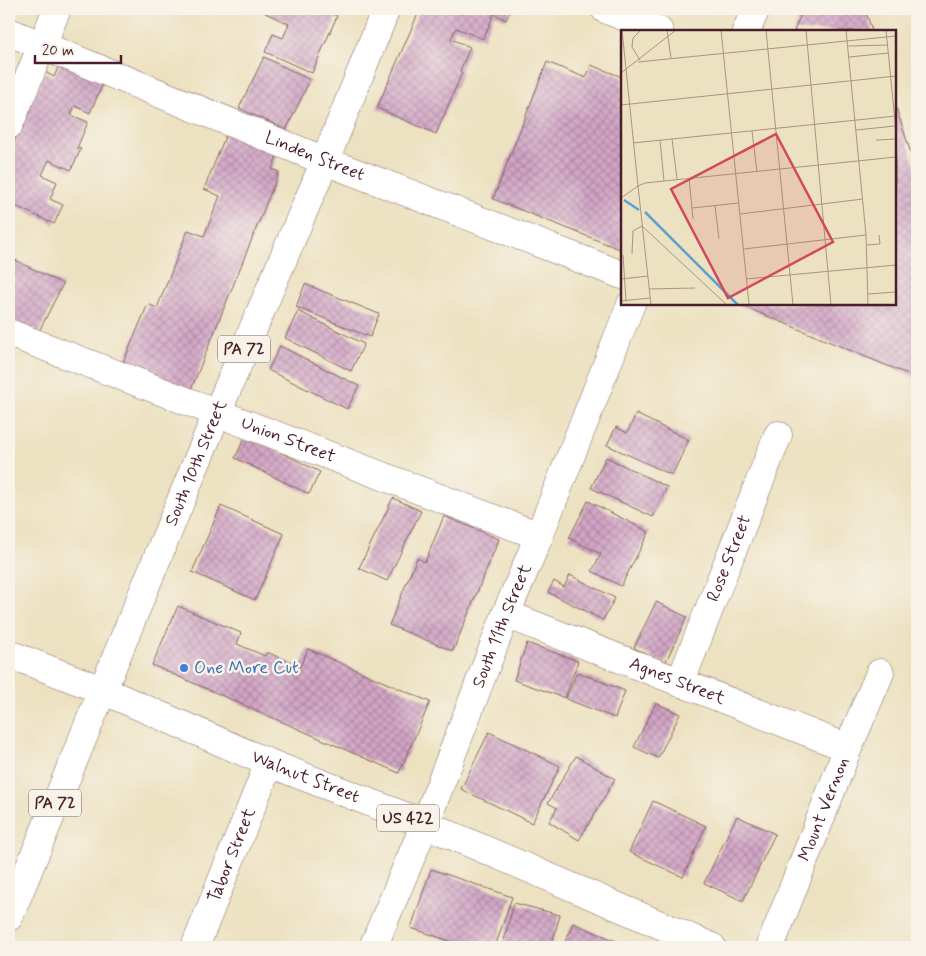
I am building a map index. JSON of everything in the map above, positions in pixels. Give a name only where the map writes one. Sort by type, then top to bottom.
[{"type":"main road","points":[[9,125],[57,9]]},
{"type":"main road","name":"South 10th Street","points":[[9,917],[217,413],[325,161],[386,9]]},
{"type":"main road","points":[[605,9],[657,30]]},
{"type":"main road","points":[[746,30],[756,9]]},
{"type":"main road","name":"Linden Street","points":[[9,32],[325,161],[621,275]]},
{"type":"main road","name":"South 11th Street","points":[[373,947],[424,824],[631,305]]},
{"type":"main road","name":"Union Street","points":[[9,333],[539,536]]},
{"type":"main road","name":"Rose Street","points":[[680,683],[778,435]]},
{"type":"main road","name":"Agnes Street","points":[[506,614],[848,748]]},
{"type":"main road","name":"Walnut Street","points":[[9,654],[102,690],[269,763],[424,824],[712,947]]},
{"type":"main road","name":"Mount Vernon","points":[[770,947],[848,748],[880,673]]},
{"type":"main road","name":"Tabor Street","points":[[196,947],[269,763]]},
{"type":"building","points":[[257,9],[321,9],[337,16],[312,73],[265,52],[273,34],[283,38],[289,24]]},
{"type":"building","points":[[420,9],[511,9],[506,20],[494,14],[483,39],[456,28],[451,39],[470,47],[460,71],[462,73],[436,134],[377,108]]},
{"type":"building","points":[[803,9],[865,9],[872,30],[794,30]]},
{"type":"building","points":[[264,57],[310,80],[286,130],[239,108]]},
{"type":"building","points":[[61,60],[105,79],[90,113],[75,106],[71,115],[88,122],[77,148],[81,149],[71,170],[49,160],[42,175],[57,182],[50,199],[63,205],[54,224],[9,203],[9,153],[45,72],[54,77]]},
{"type":"building","points":[[547,62],[586,78],[591,65],[621,77],[621,250],[493,199]]},
{"type":"building","points":[[896,107],[917,172],[917,378],[740,305],[896,305]]},
{"type":"building","points":[[229,127],[280,148],[272,169],[279,172],[188,397],[120,370],[148,304],[157,308],[188,230],[204,236],[220,196],[204,189]]},
{"type":"building","points":[[9,257],[63,284],[35,339],[9,326]]},
{"type":"building","points":[[305,284],[379,314],[370,337],[296,307]]},
{"type":"building","points":[[298,311],[364,344],[351,371],[285,338]]},
{"type":"building","points":[[280,346],[359,386],[347,409],[268,370]]},
{"type":"building","points":[[636,414],[689,440],[672,475],[607,445],[616,427],[627,433]]},
{"type":"building","points":[[246,435],[320,472],[309,494],[235,458]]},
{"type":"building","points":[[606,457],[667,487],[653,517],[591,488]]},
{"type":"building","points":[[393,498],[421,511],[387,581],[359,568]]},
{"type":"building","points":[[588,501],[649,532],[621,586],[592,571],[601,554],[569,538]]},
{"type":"building","points":[[221,506],[284,534],[255,600],[192,572]]},
{"type":"building","points":[[444,516],[499,539],[453,651],[389,625],[417,558],[425,562]]},
{"type":"building","points":[[570,575],[615,598],[603,620],[548,592],[554,581],[564,587]]},
{"type":"building","points":[[656,602],[687,617],[665,663],[634,648]]},
{"type":"building","points":[[178,606],[241,633],[237,644],[265,656],[267,652],[300,667],[308,649],[430,702],[399,773],[152,665]]},
{"type":"building","points":[[527,643],[578,661],[565,698],[514,680]]},
{"type":"building","points":[[577,672],[625,691],[615,718],[566,699]]},
{"type":"building","points":[[656,703],[680,714],[658,758],[634,747]]},
{"type":"building","points":[[489,732],[560,766],[532,823],[461,789]]},
{"type":"building","points":[[576,756],[615,779],[579,840],[549,822],[557,808],[548,803]]},
{"type":"building","points":[[653,801],[706,826],[683,877],[629,852]]},
{"type":"building","points":[[737,816],[775,834],[743,901],[704,883]]},
{"type":"building","points":[[431,869],[512,897],[495,947],[453,947],[451,946],[453,942],[411,928]]},
{"type":"building","points":[[514,903],[560,915],[551,947],[502,947]]},
{"type":"building","points":[[573,923],[616,941],[613,947],[563,947]]},
{"type":"building","points":[[629,942],[641,947],[626,947]]},
{"type":"place","name":"One More Cut","points":[[184,668]]}]
